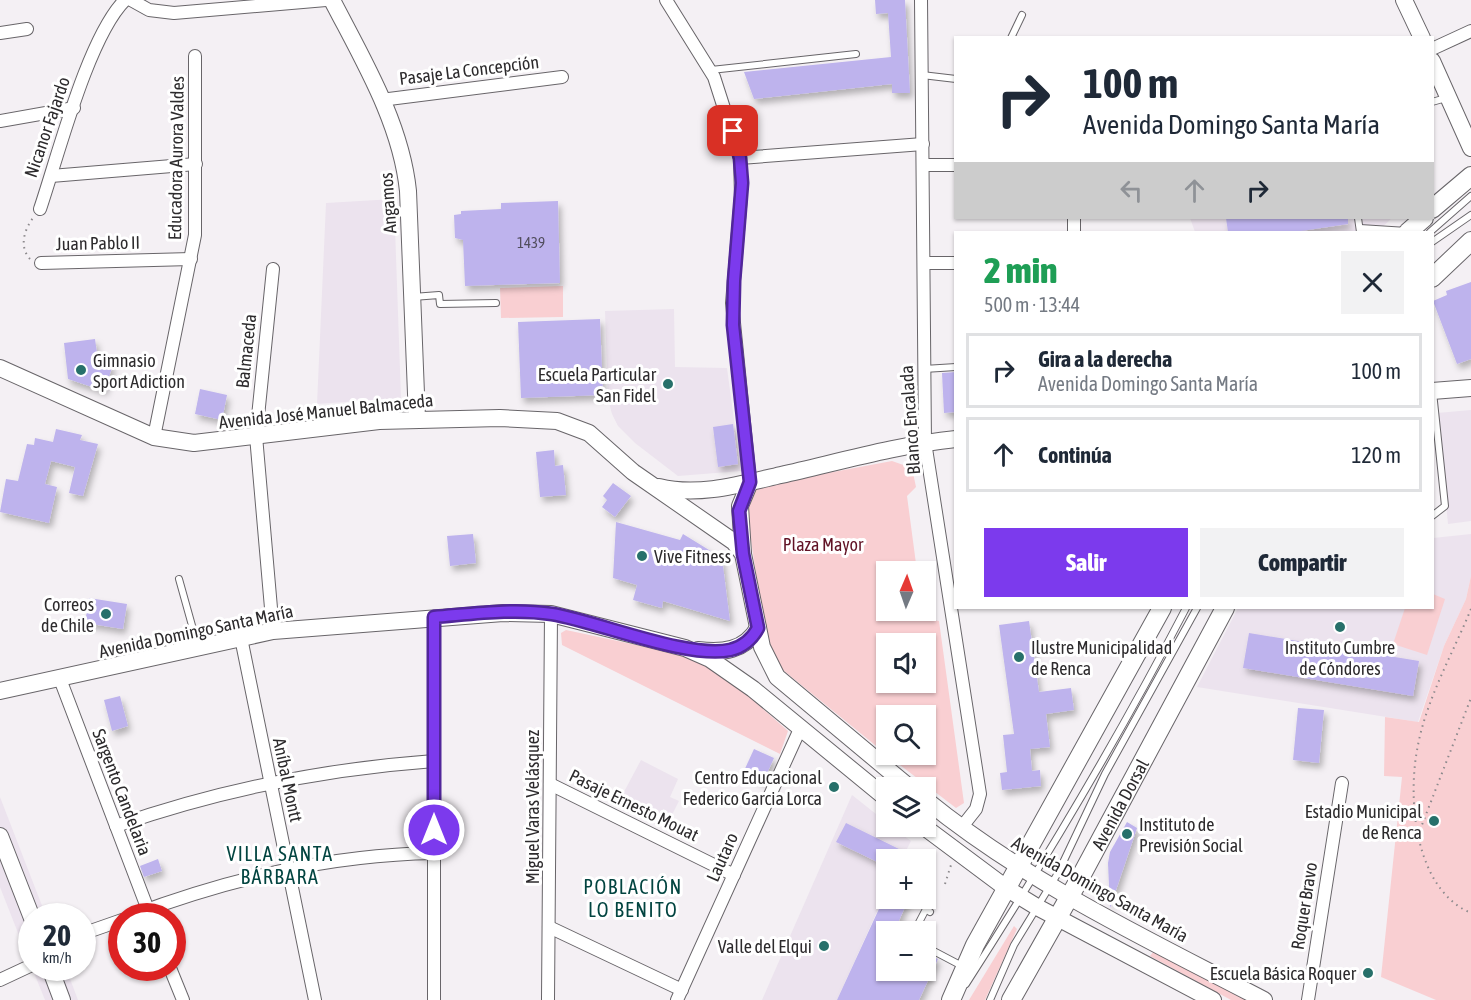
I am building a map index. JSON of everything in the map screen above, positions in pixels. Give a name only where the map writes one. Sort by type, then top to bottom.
[{"type":"main road","name":"Angamos","points":[[333,0],[399,142],[406,174],[417,419]]},
{"type":"main road","points":[[1404,0],[1421,36]]},
{"type":"main road","points":[[1434,65],[1471,148]]},
{"type":"main road","points":[[1434,207],[1471,176]]},
{"type":"main road","points":[[1410,231],[1423,219]]},
{"type":"main road","points":[[1434,276],[1471,241]]},
{"type":"main road","name":"Avenida José Manuel Balmaceda","points":[[0,371],[154,437],[208,443],[342,425],[417,419],[518,418],[567,423],[589,433],[650,484],[726,534],[743,554]]},
{"type":"main road","points":[[1434,392],[1471,388]]},
{"type":"main road","name":"Avenida José Manuel Balmaceda","points":[[650,484],[690,491],[750,482],[925,442],[954,439]]},
{"type":"main road","points":[[750,482],[740,506],[743,554],[766,659],[777,677],[897,777]]},
{"type":"main road","points":[[951,1000],[964,968],[1006,888],[1161,609]]},
{"type":"main road","name":"Avenida Dorsal","points":[[1011,1000],[1224,609]]},
{"type":"main road","name":"Avenida Domingo Santa María","points":[[0,691],[60,680],[273,631],[434,617],[518,612],[551,614],[685,648],[732,673],[876,790]]},
{"type":"main road","points":[[685,648],[729,650],[749,640],[758,628]]},
{"type":"main road","name":"Avenida Domingo Santa María","points":[[936,808],[1018,868],[1049,887],[1264,1000]]},
{"type":"main road","points":[[0,836],[26,903]]},
{"type":"main road","points":[[936,836],[1006,888],[1213,1000]]},
{"type":"main road","points":[[55,981],[63,1000]]},
{"type":"street","name":"Nicanor Fajardo","points":[[40,209],[91,58],[105,30],[125,0]]},
{"type":"street","points":[[131,0],[149,10],[174,13],[326,0]]},
{"type":"street","points":[[666,0],[711,70],[724,102],[740,158],[742,189],[732,303],[750,482]]},
{"type":"street","name":"Blanco Encalada","points":[[921,0],[925,442],[953,606],[980,794],[976,809],[961,828]]},
{"type":"street","points":[[0,33],[27,29]]},
{"type":"street","points":[[1434,48],[1471,31]]},
{"type":"street","name":"Educadora Aurora Valdes","points":[[154,437],[191,259],[197,208],[195,56]]},
{"type":"street","name":"Pasaje La Concepción","points":[[381,100],[562,77]]},
{"type":"street","points":[[0,121],[74,108]]},
{"type":"street","points":[[740,158],[923,144]]},
{"type":"street","points":[[51,176],[196,164]]},
{"type":"street","points":[[923,165],[954,165]]},
{"type":"street","name":"Juan Pablo II","points":[[41,262],[191,259]]},
{"type":"street","points":[[924,262],[954,262]]},
{"type":"street","name":"Balmaceda","points":[[256,436],[273,269]]},
{"type":"street","points":[[256,436],[273,631]]},
{"type":"street","name":"Miguel Varas Velásquez","points":[[548,1000],[551,614]]},
{"type":"street","points":[[434,617],[434,1000]]},
{"type":"street","name":"Aníbal Montt","points":[[241,638],[315,1000]]},
{"type":"street","name":"Sargento Candelaria","points":[[60,680],[145,903]]},
{"type":"street","name":"Lautaro","points":[[680,995],[800,729]]},
{"type":"street","points":[[116,826],[190,802],[270,782],[353,768],[434,761]]},
{"type":"street","name":"Roquer Bravo","points":[[1308,1000],[1342,783]]},
{"type":"street","name":"Pasaje Ernesto Mouat","points":[[550,784],[734,875]]},
{"type":"street","points":[[174,903],[216,886],[288,868],[360,857],[434,853]]},
{"type":"street","points":[[549,927],[680,995]]},
{"type":"street","points":[[0,980],[18,972]]},
{"type":"street","points":[[175,981],[183,1000]]},
{"type":"lane","points":[[1012,36],[1022,15]]},
{"type":"lane","points":[[711,70],[856,54]]},
{"type":"lane","points":[[922,75],[954,80]]},
{"type":"lane","points":[[1434,101],[1449,97]]},
{"type":"lane","points":[[1431,231],[1471,196]]},
{"type":"lane","points":[[1434,242],[1471,215]]},
{"type":"lane","points":[[1360,230],[1384,231]]},
{"type":"lane","points":[[412,297],[439,295],[440,304],[496,303]]},
{"type":"lane","points":[[923,369],[954,367]]},
{"type":"lane","points":[[1434,402],[1445,506],[1439,514],[1434,515]]},
{"type":"lane","points":[[179,579],[198,648]]},
{"type":"lane","points":[[990,1000],[1030,902],[1035,878],[1145,686],[1185,609]]},
{"type":"lane","points":[[956,1000],[1030,902],[1049,887],[1105,774],[1196,609]]},
{"type":"lane","points":[[920,921],[926,909],[930,912]]},
{"type":"lane","points":[[936,953],[964,968]]},
{"type":"path","points":[[40,209],[28,225],[24,240],[27,256],[41,262]]},
{"type":"path","points":[[1471,609],[1426,715],[1418,746],[1413,795],[1419,833],[1430,873],[1446,896],[1471,913]]},
{"type":"path","points":[[1419,833],[1471,698]]},
{"type":"path","points":[[945,884],[956,851]]},
{"type":"shaded area","points":[[394,199],[401,398],[317,404],[326,203]]},
{"type":"shaded area","points":[[1190,219],[1391,219],[1378,231],[1195,231]]},
{"type":"shaded area","name":"Escuela Particular San Fidel","points":[[674,309],[675,367],[727,368],[741,471],[678,476],[635,443],[618,426],[612,414],[608,399],[605,311]]},
{"type":"shaded area","points":[[1471,410],[1471,521],[1448,524],[1437,413]]},
{"type":"shaded area","name":"Instituto Cumbre de Cóndores","points":[[1471,534],[1471,576],[1466,599],[1444,646],[1418,722],[1197,687],[1237,609],[1434,609],[1434,538]]},
{"type":"shaded area","points":[[641,760],[678,779],[670,797],[679,801],[665,829],[617,805]]},
{"type":"shaded area","name":"Valle del Elqui","points":[[852,795],[876,814],[876,837],[906,837],[911,841],[907,849],[876,849],[876,909],[878,909],[837,1000],[762,1000]]},
{"type":"shaded area","points":[[0,797],[41,903],[18,903],[18,933],[0,887]]},
{"type":"shaded area","points":[[37,981],[71,981],[78,1000],[45,1000]]},
{"type":"green space","points":[[563,286],[563,317],[501,318],[500,288]]},
{"type":"green space","name":"Plaza Mayor","points":[[892,461],[912,468],[916,487],[907,496],[916,561],[876,561],[876,621],[939,621],[964,803],[956,808],[936,793],[936,777],[916,777],[900,765],[936,765],[936,705],[876,705],[876,746],[773,662],[765,635],[748,520],[750,496],[758,486]]},
{"type":"green space","name":"Estadio Municipal de Renca","points":[[1471,576],[1471,1000],[1436,1000],[1381,977],[1402,777],[1384,776],[1385,717],[1419,722],[1444,646],[1466,599]]},
{"type":"green space","points":[[1434,594],[1445,599],[1427,655],[1393,644],[1405,609],[1434,609]]},
{"type":"green space","points":[[566,630],[693,657],[717,668],[788,731],[780,754],[562,645],[561,633]]},
{"type":"green space","points":[[1014,926],[1017,929],[985,1000],[969,1000]]},
{"type":"green space","points":[[1154,951],[1251,1000],[1231,1000],[1150,956]]},
{"type":"building","points":[[875,0],[905,0],[910,93],[892,93],[892,84],[754,99],[744,72],[891,57],[888,13],[876,14]]},
{"type":"building","points":[[558,201],[560,283],[465,286],[463,240],[455,238],[454,215],[461,214],[461,211],[501,209],[501,203]]},
{"type":"building","points":[[1226,219],[1348,219],[1348,224],[1301,231],[1228,231]]},
{"type":"building","points":[[1471,282],[1471,359],[1457,364],[1434,304],[1434,301],[1447,295],[1446,291]]},
{"type":"building","points":[[600,319],[603,395],[521,398],[518,322]]},
{"type":"building","name":"Gimnasio Sport Adiction","points":[[95,339],[98,360],[113,365],[104,391],[68,379],[64,343]]},
{"type":"building","points":[[954,372],[954,412],[944,413],[942,373]]},
{"type":"building","points":[[200,389],[227,395],[222,420],[195,414]]},
{"type":"building","points":[[733,424],[738,464],[718,467],[713,427]]},
{"type":"building","points":[[56,429],[82,435],[80,440],[98,444],[83,496],[69,493],[75,467],[51,461],[45,484],[57,487],[49,523],[0,512],[6,479],[18,481],[27,444],[34,445],[35,438],[53,442]]},
{"type":"building","points":[[554,450],[555,466],[563,465],[566,495],[540,497],[536,452]]},
{"type":"building","points":[[613,483],[631,496],[615,517],[602,507],[607,500],[603,496]]},
{"type":"building","points":[[616,522],[680,540],[683,534],[722,558],[730,621],[663,601],[662,608],[633,600],[637,585],[613,578]]},
{"type":"building","points":[[473,534],[476,563],[450,566],[447,536]]},
{"type":"building","name":"Correos de Chile","points":[[89,598],[127,604],[123,629],[85,623]]},
{"type":"building","name":"Ilustre Municipalidad de Renca","points":[[1029,621],[1039,692],[1071,688],[1074,710],[1046,714],[1050,747],[1030,749],[1032,771],[1040,770],[1041,786],[1002,790],[1000,773],[1007,772],[1003,735],[1014,734],[999,625]]},
{"type":"building","points":[[1249,633],[1419,661],[1413,696],[1243,668]]},
{"type":"building","points":[[120,696],[128,726],[112,731],[104,700]]},
{"type":"building","points":[[1298,708],[1324,710],[1319,763],[1293,760]]},
{"type":"building","points":[[754,749],[774,758],[763,782],[743,773]]},
{"type":"building","points":[[1127,822],[1137,828],[1110,908],[1108,863],[1110,852]]},
{"type":"building","points":[[846,823],[899,849],[876,849],[876,861],[836,842]]},
{"type":"building","points":[[158,859],[162,871],[144,877],[140,866]]},
{"type":"building","points":[[879,909],[904,909],[899,921],[876,921],[876,981],[928,981],[919,1000],[837,1000]]},
{"type":"place","name":"Gimnasio Sport Adiction","points":[[81,370]]},
{"type":"place","name":"Escuela Particular San Fidel","points":[[668,384]]},
{"type":"place","name":"Vive Fitness","points":[[642,556]]},
{"type":"place","name":"Correos de Chile","points":[[106,614]]},
{"type":"place","name":"Instituto Cumbre de Cóndores","points":[[1340,627]]},
{"type":"place","name":"Ilustre Municipalidad de Renca","points":[[1019,657]]},
{"type":"place","name":"Centro Educacional Federico Garcia Lorca","points":[[834,787]]},
{"type":"place","name":"Estadio Municipal de Renca","points":[[1434,821]]},
{"type":"place","name":"Instituto de Previsión Social","points":[[1127,834]]},
{"type":"place","name":"Valle del Elqui","points":[[824,946]]},
{"type":"place","name":"Escuela Básica Roquer","points":[[1368,973]]},
{"type":"district","name":"VILLA SANTA BÁRBARA","points":[[280,864]]},
{"type":"district","name":"POBLACIÓN LO BENITO","points":[[633,898]]},
{"type":"route","points":[[434,830],[434,617],[518,612],[551,614],[685,648],[711,651],[737,648],[749,640],[758,628],[743,554],[739,511],[750,482],[733,325],[732,303],[742,183],[740,158],[733,131]]}]
